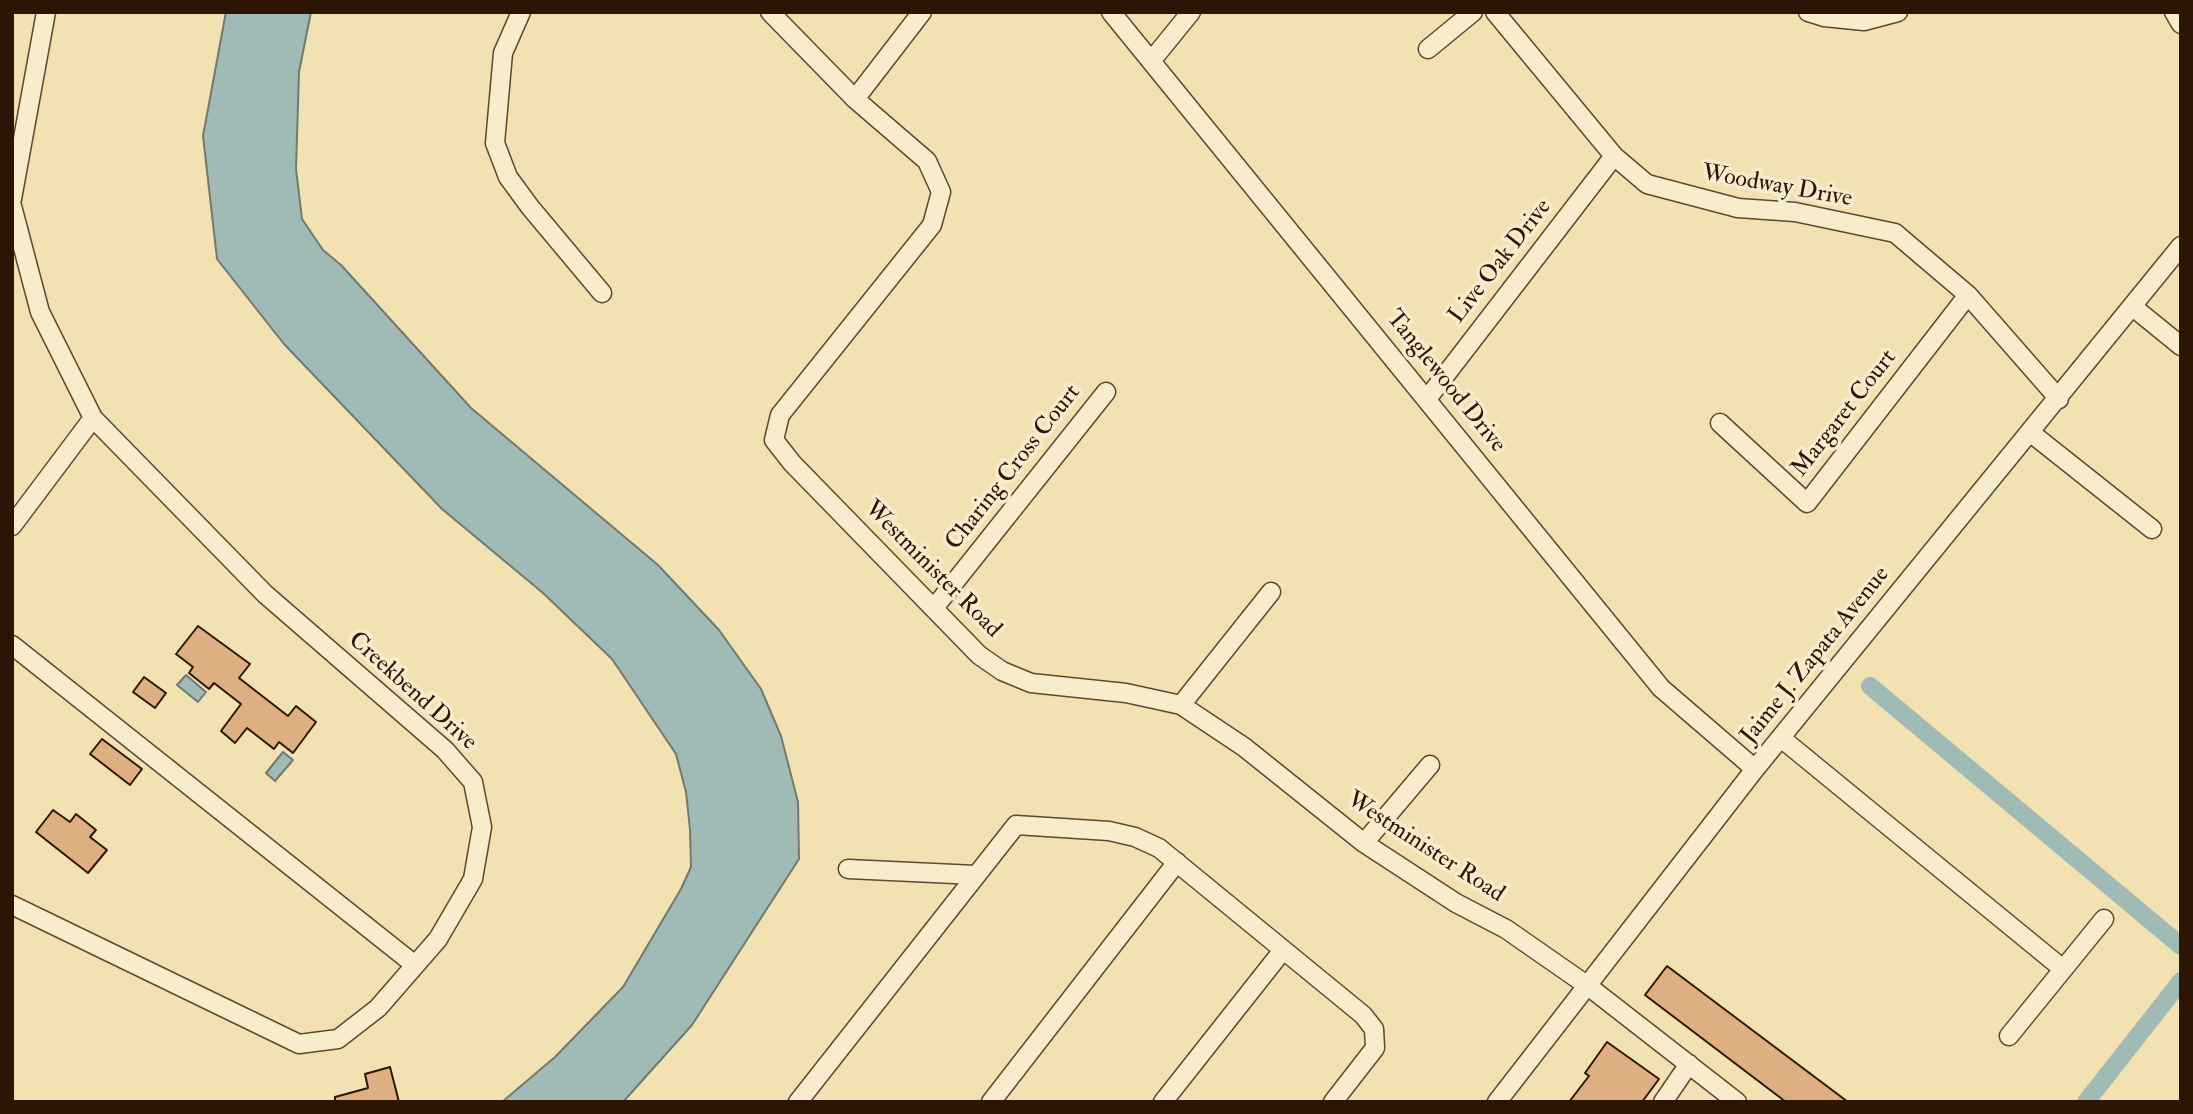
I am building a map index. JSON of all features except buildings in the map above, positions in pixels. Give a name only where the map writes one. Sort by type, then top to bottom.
[{"type":"street","points":[[12,199],[47,12]]},
{"type":"street","points":[[521,12],[503,53],[495,142],[508,177],[602,293]]},
{"type":"street","name":"Westminister Road","points":[[770,12],[855,99],[926,161],[941,192],[932,225],[780,415],[774,440],[979,655],[1002,671],[1031,683],[1126,694],[1181,705],[1244,747],[1364,843],[1456,903],[1506,929],[1588,986],[1737,1102]]},
{"type":"street","points":[[855,99],[922,12]]},
{"type":"street","name":"Tanglewood Drive","points":[[1111,12],[1661,688],[1755,769]]},
{"type":"street","points":[[1152,60],[1191,12]]},
{"type":"street","points":[[1428,49],[1473,12]]},
{"type":"street","name":"Woodway Drive","points":[[1495,12],[1614,156],[1647,184],[1699,200],[1738,208],[1795,212],[1895,233],[1968,295],[2059,399]]},
{"type":"street","points":[[1808,12],[1824,17],[1864,21],[1899,12]]},
{"type":"street","points":[[2174,12],[2181,24]]},
{"type":"street","name":"Live Oak Drive","points":[[1427,399],[1614,156]]},
{"type":"street","name":"Creekbend Drive","points":[[12,206],[40,312],[93,418],[265,594],[445,750],[473,782],[482,827],[473,878],[438,939],[378,1008],[338,1039],[299,1044],[12,905]]},
{"type":"street","name":"Jaime J. Zapata Avenue","points":[[1497,1102],[1755,769],[2181,246]]},
{"type":"street","name":"Margaret Court","points":[[1720,424],[1807,503],[1968,295]]},
{"type":"street","points":[[2133,307],[2181,345]]},
{"type":"street","name":"Charing Cross Court","points":[[934,608],[1106,392]]},
{"type":"street","points":[[12,526],[93,418]]},
{"type":"street","points":[[2031,433],[2152,528]]},
{"type":"street","points":[[1181,705],[1270,592]]},
{"type":"street","points":[[12,645],[415,965]]},
{"type":"street","points":[[1780,738],[2063,969]]},
{"type":"street","points":[[1364,843],[1430,765]]},
{"type":"street","points":[[798,1102],[1016,825],[1122,834],[1159,848],[1363,1015],[1374,1029],[1376,1048],[1332,1102]]},
{"type":"street","points":[[991,1102],[1177,862]]},
{"type":"street","points":[[848,869],[976,875]]},
{"type":"street","points":[[2009,1037],[2104,919]]},
{"type":"street","points":[[1163,1102],[1283,950]]},
{"type":"street","points":[[1663,1102],[1689,1064]]},
{"type":"water","points":[[226,12],[311,12],[299,72],[296,169],[302,219],[323,250],[341,265],[471,408],[658,565],[719,630],[761,689],[781,736],[798,802],[799,859],[692,1025],[623,1102],[502,1102],[555,1057],[623,987],[681,889],[691,867],[690,830],[686,792],[676,754],[612,659],[543,593],[442,509],[284,344],[217,259],[203,136]]},
{"type":"water","points":[[186,675],[206,692],[198,702],[177,685]]},
{"type":"water","points":[[283,752],[293,760],[275,781],[266,773]]},
{"type":"waterway","points":[[1870,686],[2181,946]]},
{"type":"waterway","points":[[2086,1102],[2181,981]]}]
